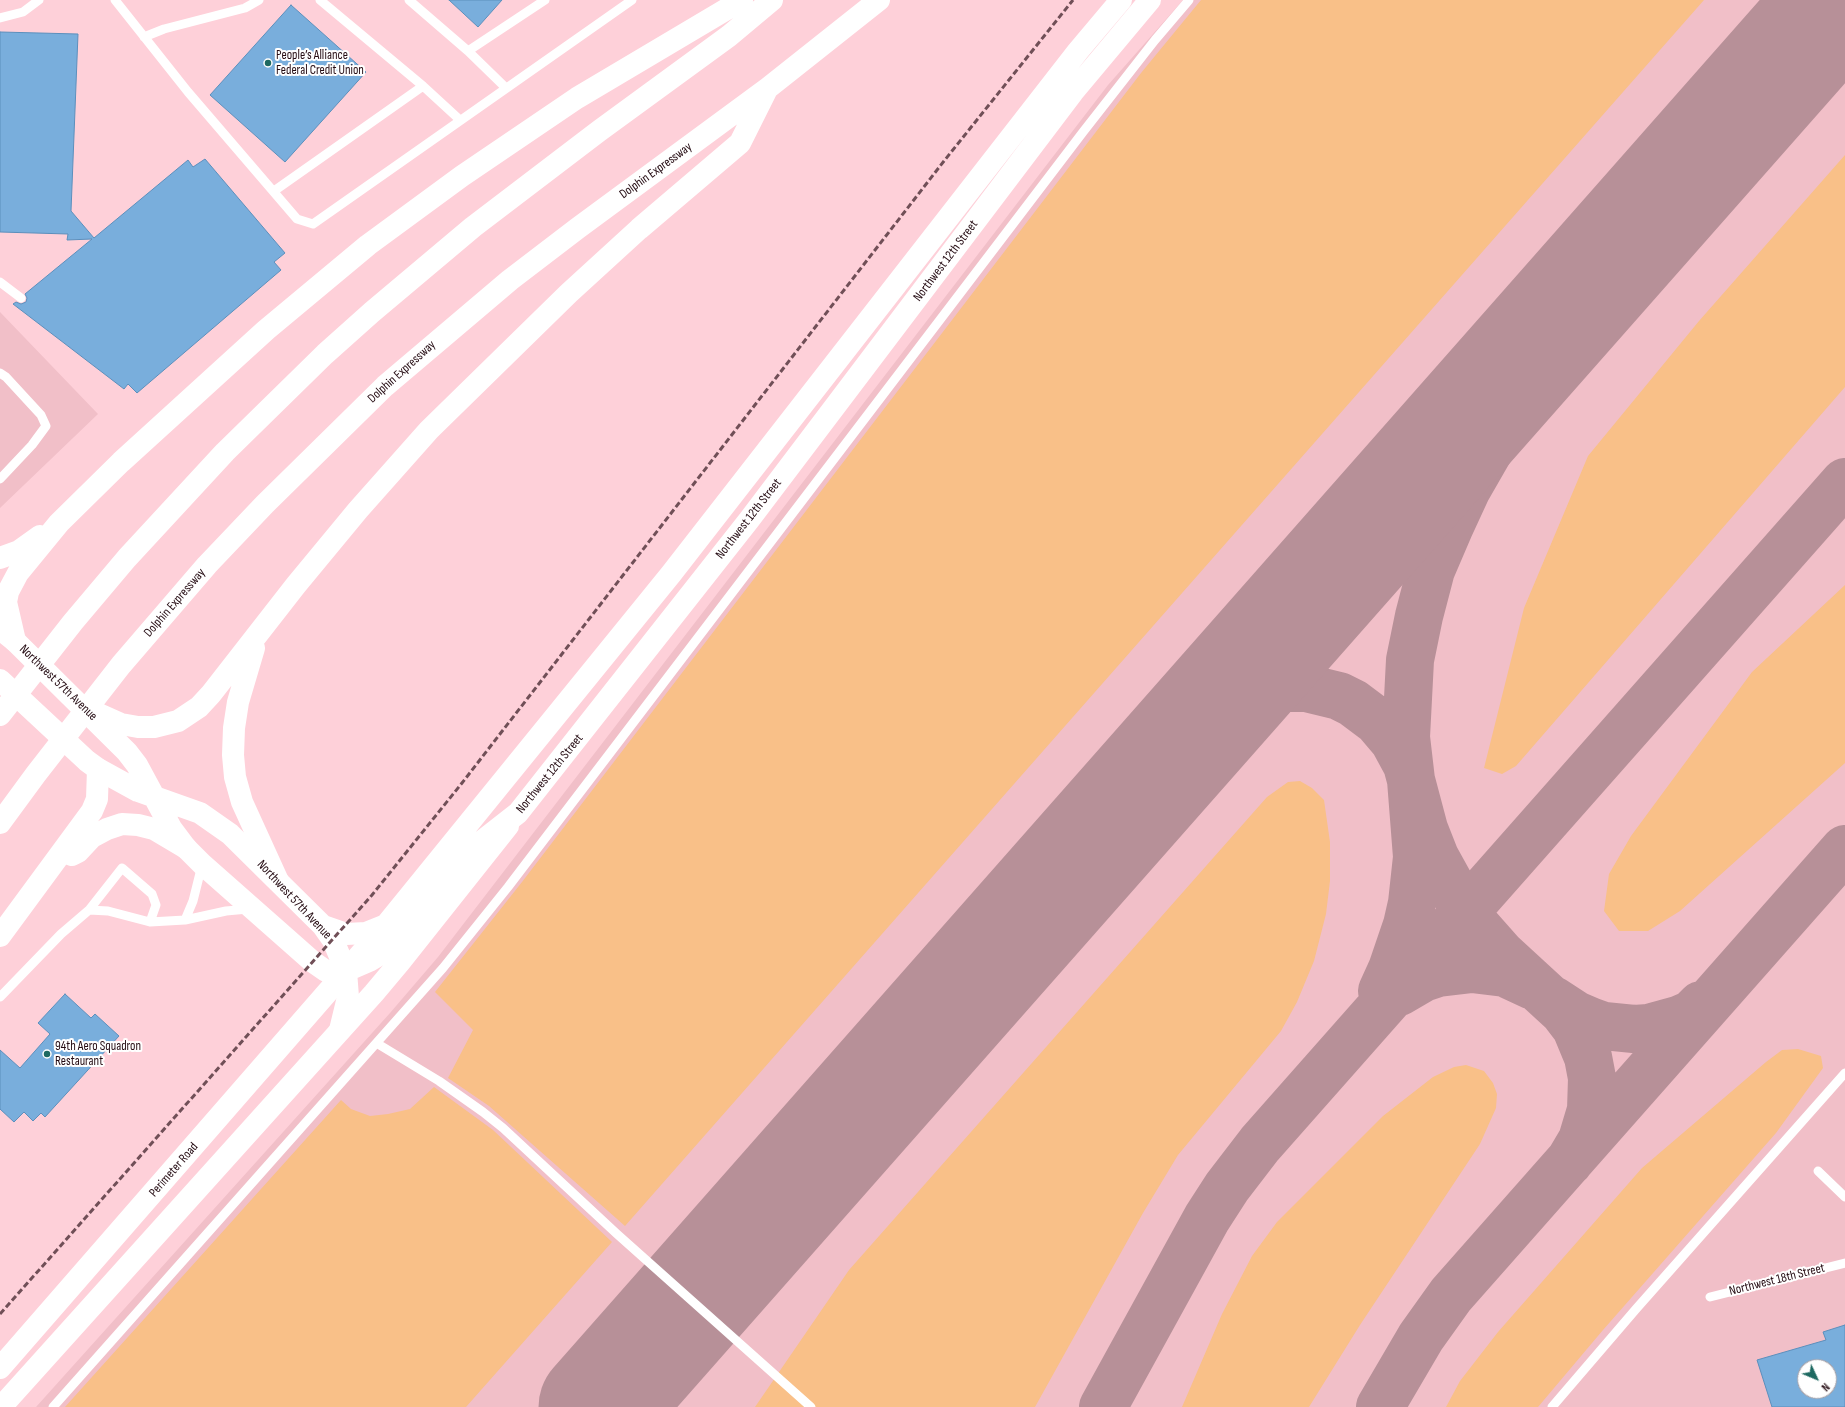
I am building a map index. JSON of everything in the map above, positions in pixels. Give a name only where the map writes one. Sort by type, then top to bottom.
[{"type":"main road","points":[[7,635],[6,602],[8,592],[18,573],[59,523],[120,462],[266,330],[368,245],[430,198],[577,98],[742,0]]},
{"type":"main road","points":[[0,715],[73,622],[127,558],[225,452],[326,354],[372,312],[485,217],[729,36],[772,0]]},
{"type":"main road","name":"Dolphin Expressway","points":[[0,823],[36,774],[121,665],[207,565],[265,504],[385,386],[510,280],[768,88],[879,0]]},
{"type":"main road","name":"Northwest 12th Street","points":[[346,971],[386,925],[670,574],[1078,51],[1121,0]]},
{"type":"main road","name":"Northwest 12th Street","points":[[340,1030],[400,962],[749,520],[1073,92],[1150,0]]},
{"type":"main road","points":[[83,707],[121,724],[138,727],[154,727],[178,721],[199,707],[211,694],[261,628],[358,510],[429,430],[575,288],[639,229],[740,143],[768,88]]},
{"type":"main road","points":[[0,558],[19,551],[59,523]]},
{"type":"main road","points":[[261,628],[238,702],[234,728],[233,755],[235,777],[242,802],[278,881]]},
{"type":"main road","name":"Northwest 57th Avenue","points":[[7,635],[83,707],[127,752],[137,765],[155,798]]},
{"type":"main road","name":"Northwest 57th Avenue","points":[[0,680],[87,761],[98,769],[125,785],[155,798],[191,810],[213,822],[230,834],[323,926],[333,940],[346,971],[348,997],[340,1030]]},
{"type":"main road","points":[[0,936],[92,811],[97,799],[98,769]]},
{"type":"main road","points":[[155,798],[171,828],[186,848],[202,864],[313,962],[326,971],[346,971],[384,952],[397,942],[472,849],[518,813]]},
{"type":"main road","points":[[48,869],[78,852],[92,837],[107,829],[122,824],[138,825],[154,829],[186,848]]},
{"type":"main road","points":[[323,926],[346,934],[366,933],[386,925]]},
{"type":"main road","name":"Perimeter Road","points":[[0,1368],[346,971]]},
{"type":"main road","points":[[1,1407],[340,1030]]},
{"type":"lane","points":[[0,18],[23,12],[39,0]]},
{"type":"lane","points":[[115,0],[188,92],[297,219],[313,224],[632,0]]},
{"type":"lane","points":[[144,37],[164,29],[246,8],[259,0]]},
{"type":"lane","points":[[320,0],[423,86],[460,120]]},
{"type":"lane","points":[[409,0],[468,51],[506,88]]},
{"type":"lane","points":[[468,51],[545,0]]},
{"type":"lane","points":[[53,1407],[378,1044],[444,968],[1083,132],[1146,51],[1189,0]]},
{"type":"lane","points":[[274,191],[423,86]]},
{"type":"lane","points":[[0,282],[21,298]]},
{"type":"lane","points":[[0,373],[6,377],[41,415],[46,426],[32,445],[0,479]]},
{"type":"lane","points":[[185,920],[198,885],[202,864]]},
{"type":"lane","points":[[0,997],[61,934],[89,910],[122,868],[152,894],[156,905],[150,922]]},
{"type":"lane","points":[[89,910],[108,911],[150,922],[185,920],[226,911],[253,908]]},
{"type":"lane","points":[[378,1044],[439,1081],[493,1120],[617,1234],[812,1407]]},
{"type":"lane","points":[[1552,1407],[1631,1315],[1845,1073]]},
{"type":"lane","points":[[1818,1171],[1845,1197]]},
{"type":"lane","name":"Northwest 18th Street","points":[[1710,1297],[1845,1263]]},
{"type":"shaded area","points":[[1183,0],[1845,0],[1845,1407],[36,1407],[390,1013],[438,957],[1108,85]]},
{"type":"shaded area","points":[[1201,0],[1704,0],[625,1226],[489,1106],[448,1078],[473,1030],[435,992],[522,882],[1141,73]]},
{"type":"shaded area","points":[[1845,155],[1845,387],[1516,766],[1502,774],[1484,768],[1524,608],[1588,456],[1699,321]]},
{"type":"shaded area","points":[[0,312],[98,414],[0,508]]},
{"type":"shaded area","points":[[1845,585],[1845,763],[1680,911],[1648,931],[1619,931],[1604,911],[1609,874],[1631,836],[1752,672]]},
{"type":"shaded area","points":[[1300,781],[1312,788],[1324,800],[1330,842],[1330,881],[1326,914],[1314,961],[1297,1002],[1281,1031],[1178,1155],[1143,1213],[1035,1407],[755,1407],[849,1270],[1267,797],[1288,782]]},
{"type":"shaded area","points":[[1798,1049],[1821,1056],[1823,1068],[1776,1133],[1603,1330],[1538,1407],[1446,1407],[1460,1381],[1498,1332],[1642,1168],[1766,1062],[1782,1050]]},
{"type":"shaded area","points":[[1466,1065],[1484,1071],[1493,1083],[1497,1094],[1496,1108],[1480,1144],[1360,1325],[1309,1407],[1182,1407],[1222,1314],[1252,1256],[1277,1222],[1383,1116],[1433,1077],[1454,1067]]},
{"type":"shaded area","points":[[434,1087],[493,1130],[612,1242],[466,1407],[65,1407],[341,1100],[351,1109],[370,1116],[388,1114],[410,1109]]},
{"type":"building","points":[[449,0],[502,0],[478,27]]},
{"type":"building","points":[[291,5],[366,72],[285,162],[210,95]]},
{"type":"building","points":[[0,32],[78,34],[71,211],[94,238],[188,160],[193,167],[205,159],[285,253],[274,262],[281,270],[137,393],[128,384],[124,389],[13,304],[16,302],[21,304],[26,302],[27,298],[25,294],[92,239],[67,240],[68,234],[0,232]]},
{"type":"building","points":[[65,994],[91,1018],[95,1014],[119,1036],[45,1117],[41,1113],[33,1121],[24,1112],[14,1122],[0,1109],[0,1050],[20,1068],[50,1034],[38,1023]]},
{"type":"building","points":[[1845,1325],[1845,1407],[1772,1407],[1757,1360],[1826,1340],[1823,1332]]},
{"type":"taxiway","points":[[1569,1162],[1582,1140],[1591,1110],[1592,1078],[1588,1057],[1576,1028],[1563,1011],[1501,954],[1478,928],[1456,895],[1435,857],[1424,829],[1411,780],[1406,737],[1410,660],[1419,616],[1431,570],[1467,489],[1494,442],[1527,389],[1563,339],[1753,99]]},
{"type":"taxiway","points":[[1103,1407],[1207,1218],[1227,1187],[1260,1144],[1845,482]]},
{"type":"taxiway","points":[[1196,729],[1232,704],[1247,696],[1277,688],[1306,688],[1339,696],[1353,703],[1377,721],[1394,741],[1407,765],[1411,780],[1417,857],[1412,903],[1407,925],[1392,969],[1382,991]]},
{"type":"taxiway","points":[[1380,1407],[1421,1337],[1451,1295],[1845,849]]},
{"type":"taxiway","points":[[1399,992],[1423,978],[1438,973],[1472,969],[1505,973],[1533,986]]},
{"type":"taxiway","points":[[1553,1000],[1576,1015],[1590,1021],[1604,1026],[1634,1029],[1649,1028],[1678,1020],[1692,1014],[1701,1005]]},
{"type":"taxiway","points":[[643,1407],[681,1348],[707,1313],[914,1050]]},
{"type":"runway","points":[[598,1407],[1839,0]]},
{"type":"railway","points":[[0,1314],[372,895],[462,783],[944,161],[1073,0]]},
{"type":"place","name":"People’s Alliance Federal Credit Union","points":[[268,63]]},
{"type":"place","name":"94th Aero Squadron Restaurant","points":[[47,1054]]}]
